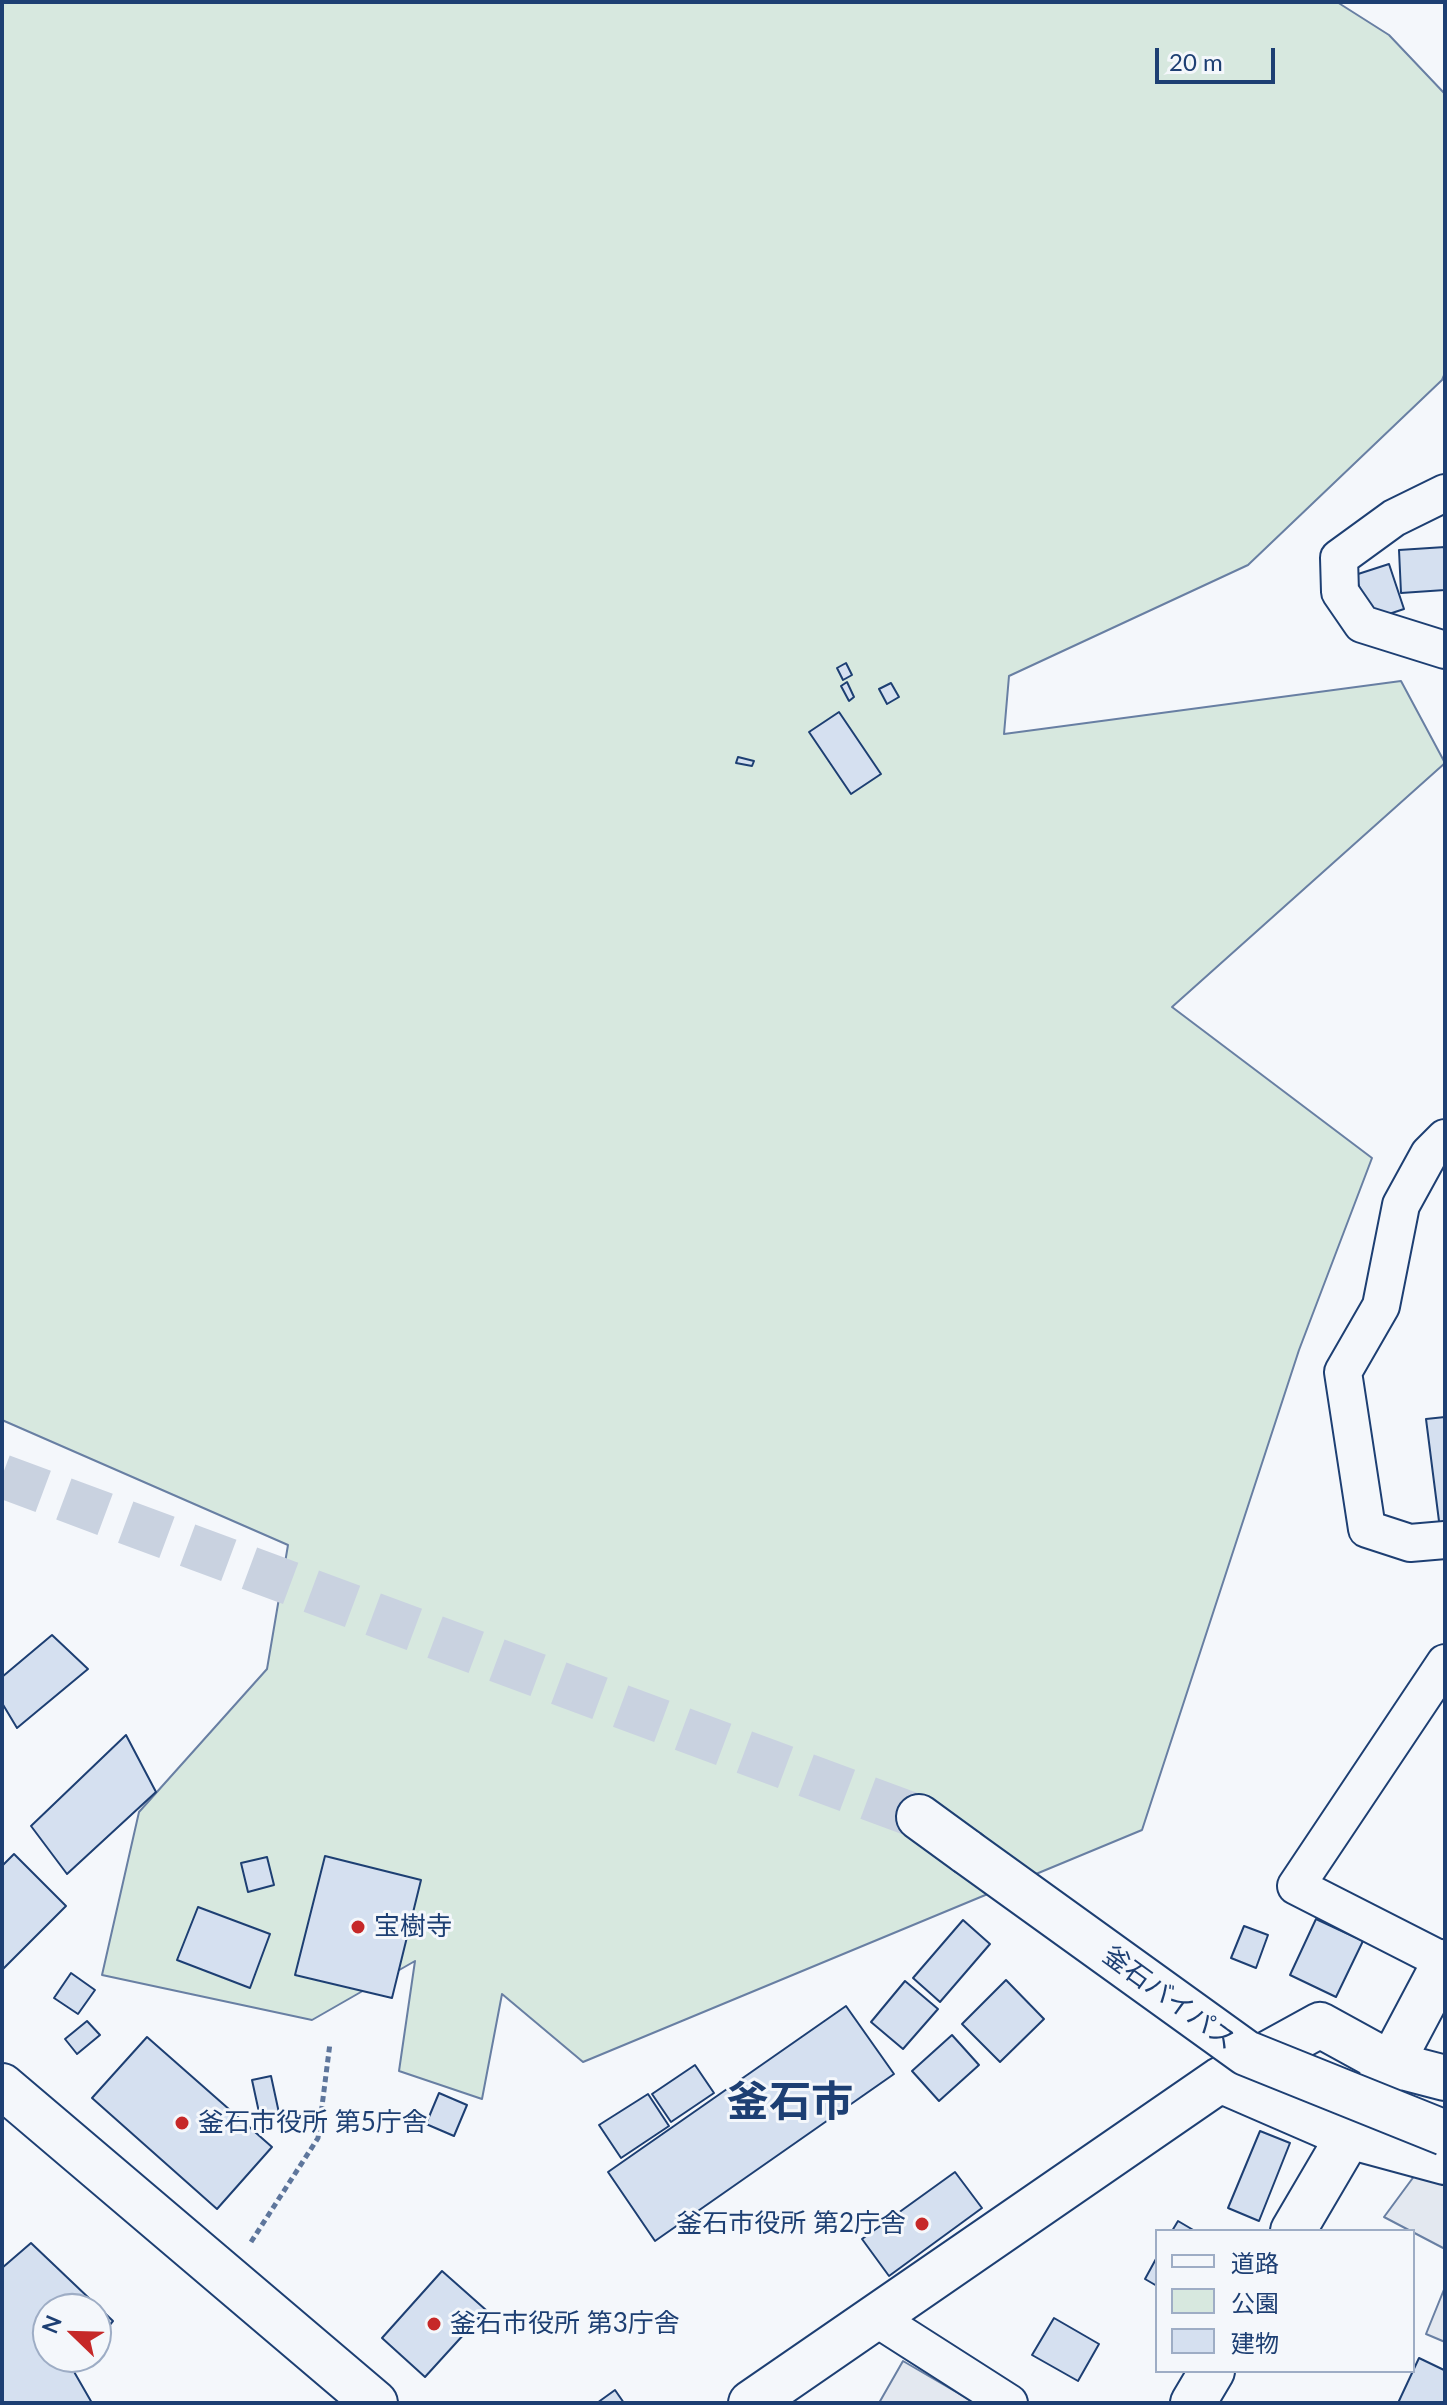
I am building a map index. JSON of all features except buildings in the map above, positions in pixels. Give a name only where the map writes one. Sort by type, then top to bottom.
[{"type":"main road","name":"釜石バイパス","points":[[919,1817],[1246,2053],[1445,2133]]},
{"type":"main road","points":[[1294,2229],[1391,2064],[1445,1962]]},
{"type":"main road","points":[[751,2403],[1220,2080],[1320,2025],[1391,2064],[1445,2078]]},
{"type":"main road","points":[[1220,2080],[1349,2136],[1445,2162]]},
{"type":"main road","points":[[2,2086],[375,2403]]},
{"type":"main road","points":[[1193,2403],[1211,2373]]},
{"type":"street","points":[[1445,493],[1394,518],[1339,558],[1340,592],[1362,624],[1445,650]]},
{"type":"street","points":[[1445,1138],[1429,1154],[1401,1205],[1381,1306],[1343,1372],[1367,1529],[1410,1543],[1445,1540]]},
{"type":"street","points":[[1445,1663],[1296,1886],[1445,1962]]},
{"type":"street","points":[[876,2318],[1009,2403]]},
{"type":"path","points":[[228,2278],[318,2138],[330,2043]]},
{"type":"green space","points":[[2,2],[1337,2],[1389,35],[1445,94],[1445,373],[1442,380],[1248,565],[1009,676],[1004,734],[1401,681],[1445,763],[1172,1007],[1372,1158],[1299,1350],[1142,1830],[583,2062],[502,1994],[482,2099],[399,2071],[415,1961],[312,2020],[102,1975],[139,1812],[267,1669],[288,1545],[2,1420]]},
{"type":"shaded area","points":[[1415,2175],[1445,2181],[1445,2249],[1415,2233],[1415,2229],[1407,2229],[1384,2217]]},
{"type":"shaded area","points":[[1445,2287],[1445,2342],[1426,2334]]},
{"type":"shaded area","points":[[903,2361],[975,2403],[879,2403]]},
{"type":"tunnel","points":[[2,1476],[919,1817]]},
{"type":"place","name":"宝樹寺","points":[[358,1927]]},
{"type":"place","name":"釜石市役所 第5庁舎","points":[[182,2123]]},
{"type":"place","name":"釜石市役所 第2庁舎","points":[[922,2224]]},
{"type":"place","name":"釜石市役所 第3庁舎","points":[[434,2324]]},
{"type":"district","name":"釜石市","points":[[790,2102]]}]
